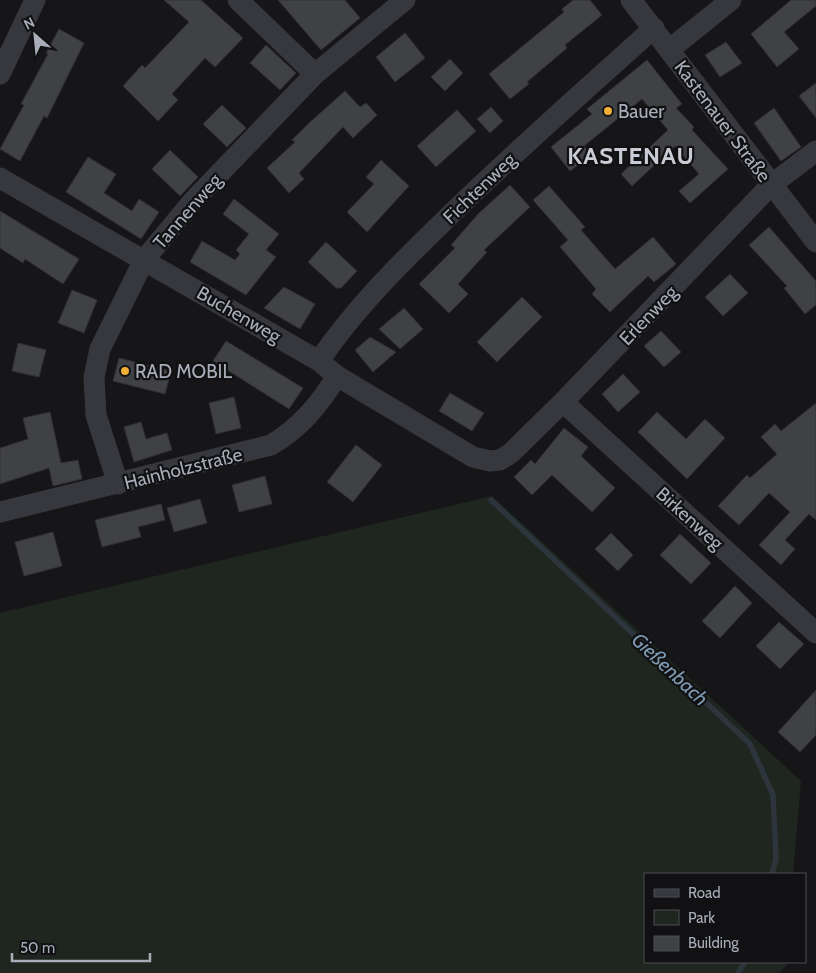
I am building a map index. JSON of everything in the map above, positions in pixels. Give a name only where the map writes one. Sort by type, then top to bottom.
[{"type":"street","points":[[0,74],[35,0]]},
{"type":"street","points":[[238,0],[315,74]]},
{"type":"street","name":"Tannenweg","points":[[118,484],[96,415],[94,377],[100,349],[144,260],[193,201],[315,74],[405,0]]},
{"type":"street","name":"Kastenauer Straße","points":[[632,0],[816,242]]},
{"type":"street","points":[[669,50],[731,0]]},
{"type":"street","name":"Fichtenweg","points":[[319,361],[336,336],[384,279],[501,165],[654,28]]},
{"type":"street","name":"Erlenweg","points":[[473,457],[490,461],[500,460],[511,452],[564,402],[771,185],[816,151]]},
{"type":"street","name":"Buchenweg","points":[[0,178],[319,361],[337,376],[473,457]]},
{"type":"street","name":"Hainholzstraße","points":[[0,512],[271,445],[289,435],[303,421],[322,400],[337,376]]},
{"type":"street","name":"Birkenweg","points":[[564,402],[816,633]]},
{"type":"green space","points":[[492,496],[801,781],[793,873],[644,873],[644,963],[786,963],[786,966],[779,973],[0,973],[0,613]]},
{"type":"building","points":[[164,0],[201,0],[243,38],[215,67],[205,58],[172,94],[178,100],[158,121],[123,86],[142,65],[145,68],[189,22]]},
{"type":"building","points":[[278,0],[345,0],[360,18],[321,50]]},
{"type":"building","points":[[573,0],[590,0],[602,15],[565,45],[567,48],[510,99],[489,74],[564,12],[562,9]]},
{"type":"building","points":[[791,0],[816,0],[816,6],[784,32],[799,49],[777,67],[751,34]]},
{"type":"building","points":[[59,29],[84,43],[47,118],[44,116],[20,161],[0,149],[24,105],[21,104]]},
{"type":"building","points":[[405,33],[425,58],[395,82],[376,57]]},
{"type":"building","points":[[726,42],[742,63],[720,77],[705,55]]},
{"type":"building","points":[[266,45],[296,73],[280,90],[250,63]]},
{"type":"building","points":[[450,59],[463,73],[445,91],[431,77]]},
{"type":"building","points":[[647,60],[682,104],[676,108],[694,127],[692,130],[728,169],[690,203],[679,191],[699,174],[675,146],[632,186],[621,174],[668,130],[642,99],[584,146],[591,155],[570,171],[551,147],[592,114],[587,109]]},
{"type":"building","points":[[816,83],[816,118],[799,96]]},
{"type":"building","points":[[345,91],[360,107],[366,103],[377,115],[353,138],[343,127],[299,173],[304,179],[289,193],[267,168],[295,142],[292,140],[309,123]]},
{"type":"building","points":[[222,105],[246,128],[227,147],[203,124]]},
{"type":"building","points":[[491,107],[503,121],[490,133],[477,119]]},
{"type":"building","points":[[774,108],[801,147],[781,161],[754,123]]},
{"type":"building","points":[[457,110],[476,131],[436,167],[417,146]]},
{"type":"building","points":[[170,150],[198,177],[180,196],[152,169]]},
{"type":"building","points":[[88,157],[116,174],[104,193],[132,211],[139,199],[159,212],[141,239],[66,192]]},
{"type":"building","points":[[381,160],[409,186],[367,232],[347,212],[374,184],[366,177]]},
{"type":"building","points":[[510,185],[530,207],[484,250],[487,252],[458,284],[468,294],[449,313],[419,284],[455,248],[451,245],[479,213]]},
{"type":"building","points":[[549,186],[585,227],[581,230],[615,269],[653,237],[676,264],[654,282],[648,276],[610,312],[592,294],[596,289],[560,247],[568,240],[533,200]]},
{"type":"building","points":[[234,199],[279,234],[266,250],[276,257],[246,295],[190,262],[202,241],[235,260],[240,254],[236,250],[249,234],[223,214]]},
{"type":"building","points":[[0,211],[79,259],[63,284],[25,259],[23,263],[0,248]]},
{"type":"building","points":[[769,227],[816,281],[816,305],[805,314],[784,288],[787,286],[749,245]]},
{"type":"building","points":[[326,242],[357,271],[341,288],[336,288],[308,262]]},
{"type":"building","points":[[730,274],[748,293],[723,316],[705,297]]},
{"type":"building","points":[[284,287],[315,304],[300,329],[264,308]]},
{"type":"building","points":[[72,290],[97,300],[84,333],[58,323]]},
{"type":"building","points":[[522,297],[542,317],[497,362],[477,342]]},
{"type":"building","points":[[404,308],[423,329],[400,349],[379,329]]},
{"type":"building","points":[[661,331],[681,352],[664,367],[644,346]]},
{"type":"building","points":[[370,337],[396,352],[373,372],[355,350]]},
{"type":"building","points":[[226,341],[303,388],[289,409],[213,361]]},
{"type":"building","points":[[18,343],[46,350],[39,377],[12,371]]},
{"type":"building","points":[[119,358],[171,371],[165,394],[113,381]]},
{"type":"building","points":[[623,374],[640,392],[618,412],[602,394]]},
{"type":"building","points":[[450,393],[484,413],[472,431],[439,411]]},
{"type":"building","points":[[234,397],[241,428],[216,434],[209,403]]},
{"type":"building","points":[[816,403],[816,520],[809,514],[785,540],[795,549],[781,565],[759,545],[790,512],[769,493],[739,525],[718,506],[747,475],[750,478],[777,454],[761,437],[775,424],[781,431]]},
{"type":"building","points":[[50,412],[61,463],[78,460],[82,479],[53,486],[49,468],[0,484],[0,448],[28,439],[23,418]]},
{"type":"building","points":[[657,412],[686,439],[705,419],[725,438],[687,479],[638,432]]},
{"type":"building","points":[[141,422],[146,439],[167,433],[172,450],[134,462],[124,427]]},
{"type":"building","points":[[564,428],[588,447],[581,456],[615,488],[592,512],[552,475],[532,495],[514,477],[531,460],[535,464]]},
{"type":"building","points":[[356,445],[382,465],[353,502],[327,482]]},
{"type":"building","points":[[265,476],[272,504],[239,512],[232,485]]},
{"type":"building","points":[[200,499],[207,523],[174,532],[167,508]]},
{"type":"building","points":[[161,504],[165,520],[138,527],[141,537],[102,547],[95,520]]},
{"type":"building","points":[[53,532],[62,566],[24,576],[15,542]]},
{"type":"building","points":[[611,533],[633,555],[618,571],[595,549]]},
{"type":"building","points":[[680,534],[711,563],[691,584],[660,555]]},
{"type":"building","points":[[735,586],[752,603],[720,638],[702,621]]},
{"type":"building","points":[[779,622],[804,644],[780,669],[756,646]]},
{"type":"building","points":[[816,690],[816,735],[800,752],[778,732]]},
{"type":"waterway","name":"Gießenbach","points":[[491,500],[750,744],[773,795],[776,859],[772,873]]},
{"type":"waterway","name":"Gießenbach","points":[[738,973],[744,963]]},
{"type":"place","name":"Bauer","points":[[608,111]]},
{"type":"place","name":"RAD MOBIL","points":[[125,371]]},
{"type":"district","name":"KASTENAU","points":[[631,156]]}]
